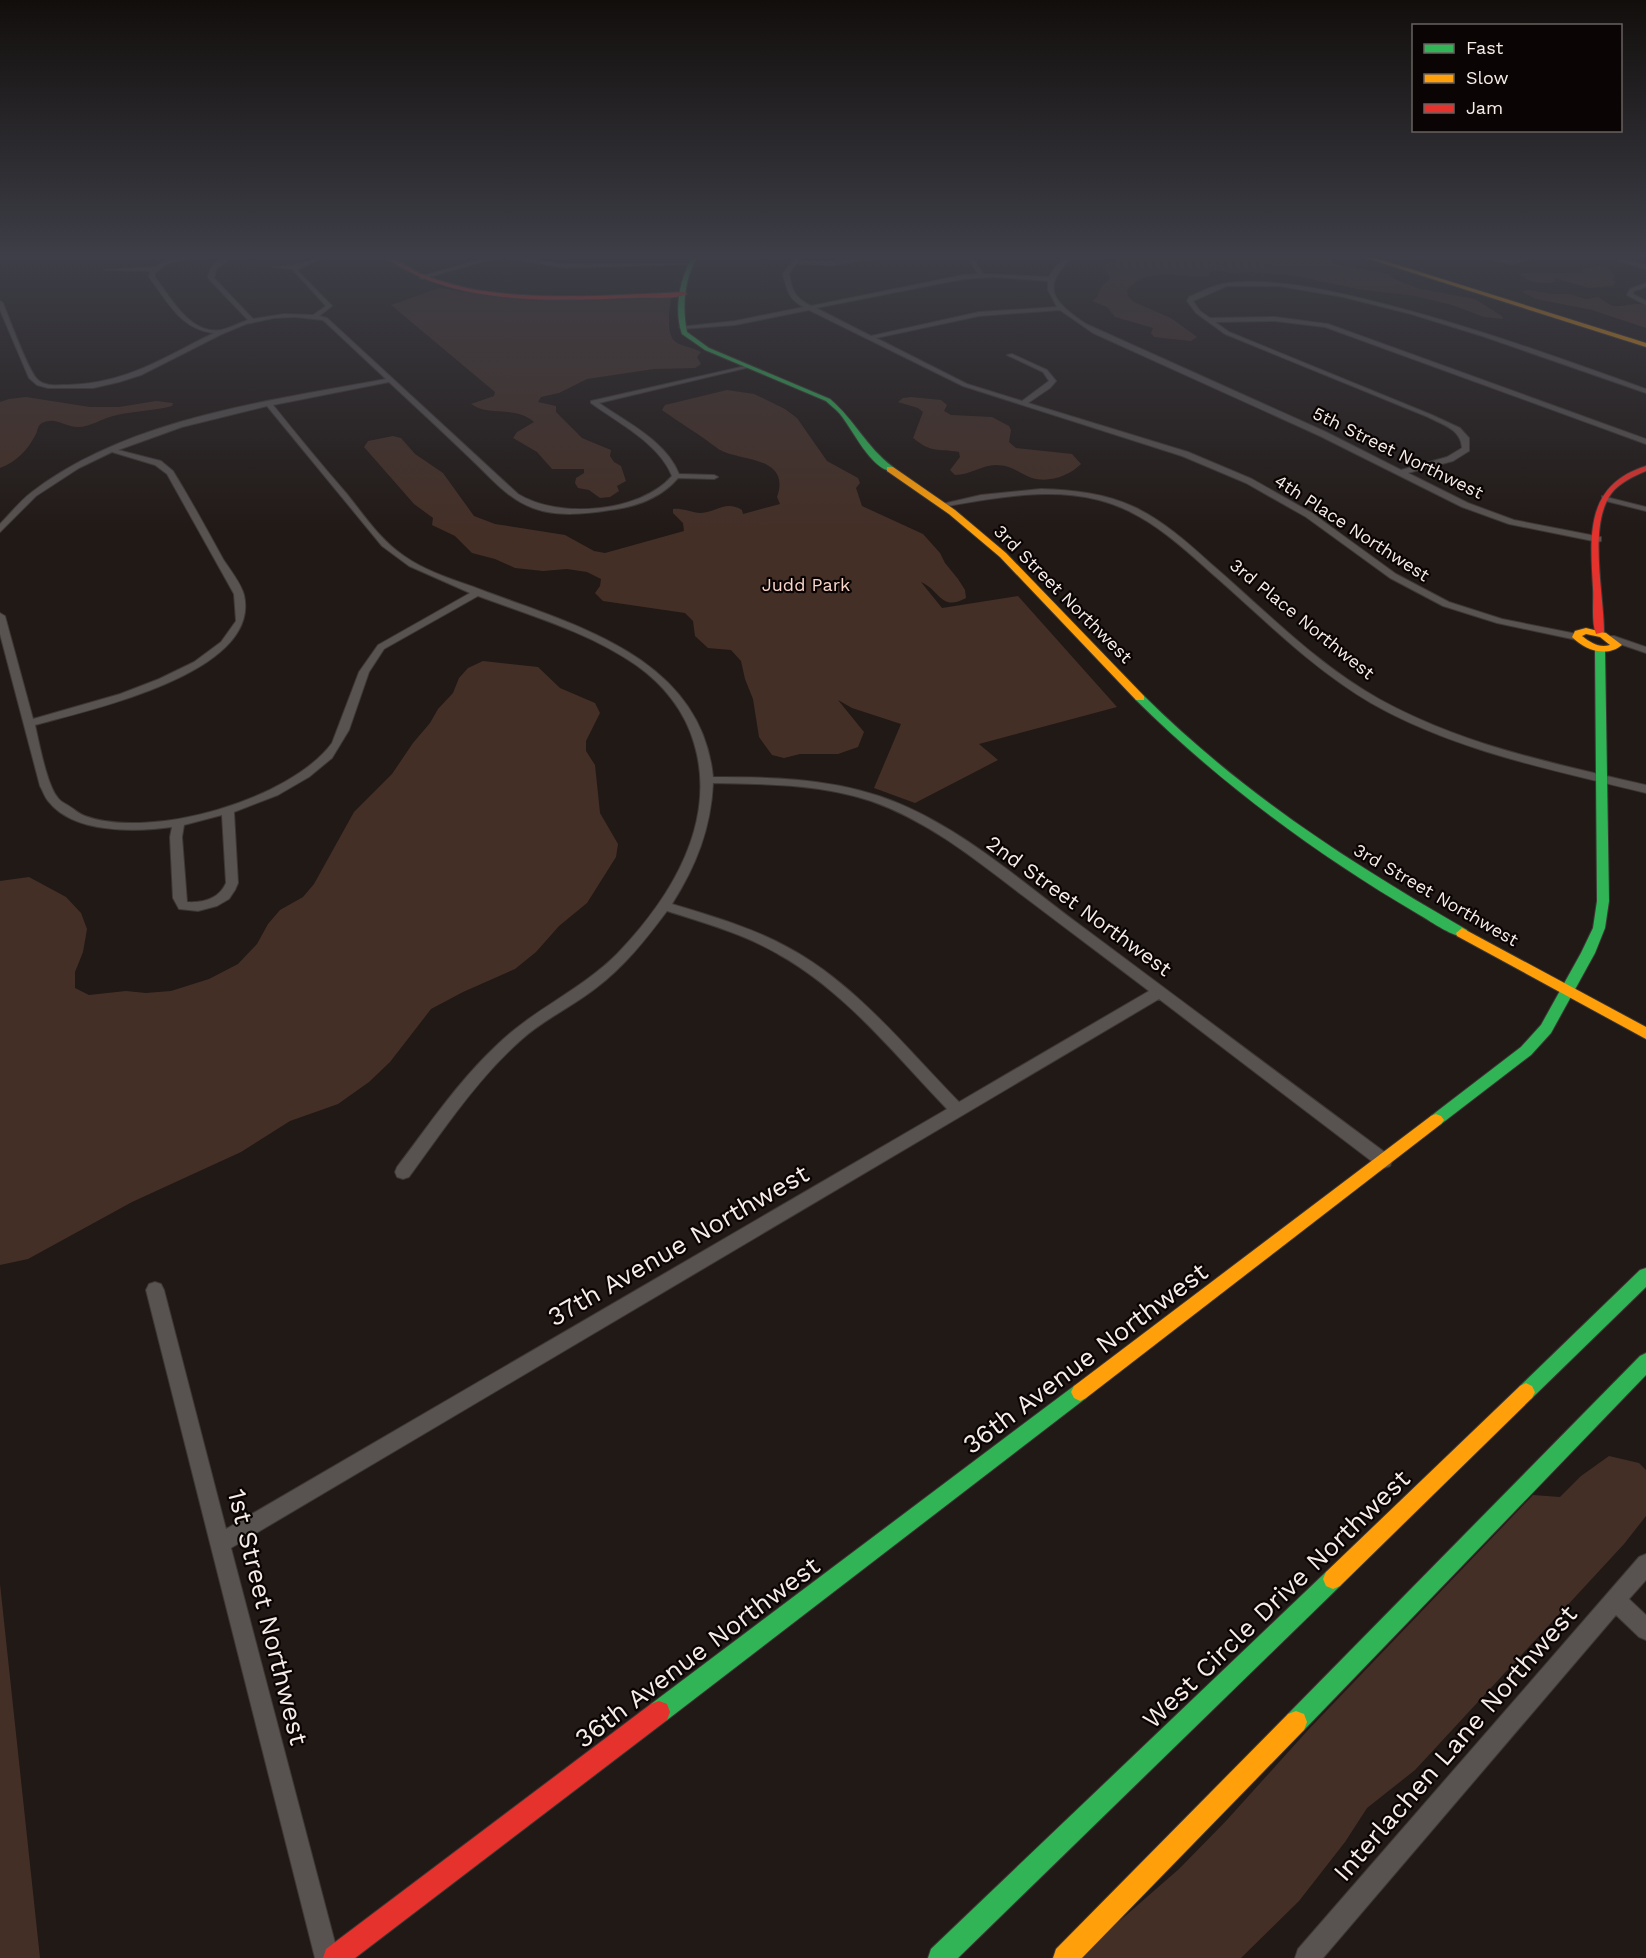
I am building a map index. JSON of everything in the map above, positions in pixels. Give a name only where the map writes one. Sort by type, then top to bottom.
[{"type":"street","points":[[20,349],[32,378],[45,386],[62,387],[95,386],[129,379],[188,349]]},
{"type":"street","points":[[359,349],[515,496],[528,504],[570,512],[621,505],[658,492],[669,485],[676,476],[675,469],[664,455],[593,402],[748,366]]},
{"type":"street","name":"3rd Street Northwest","points":[[710,349],[789,380],[831,401],[847,417],[864,448],[942,505],[1023,574],[1164,724],[1229,781],[1368,878],[1646,1034]]},
{"type":"street","name":"4th Place Northwest","points":[[892,349],[956,381],[1021,404],[1185,454],[1250,481],[1309,515],[1393,576],[1446,604],[1500,621],[1577,638],[1578,633],[1586,631],[1605,642]]},
{"type":"street","name":"5th Street Northwest","points":[[1132,349],[1282,415],[1446,497],[1512,522],[1598,539]]},
{"type":"street","points":[[1266,349],[1430,416],[1457,430],[1465,438],[1466,449],[1450,459],[1400,473]]},
{"type":"street","points":[[1393,349],[1646,442]]},
{"type":"street","points":[[1523,349],[1646,391]]},
{"type":"street","points":[[1010,355],[1045,372],[1053,381],[1048,387],[1021,404]]},
{"type":"street","points":[[0,529],[18,507],[50,482],[112,450],[170,428],[391,380]]},
{"type":"street","points":[[270,405],[371,529],[393,551],[420,568],[476,593],[590,635],[646,666],[665,683],[693,719],[705,753],[709,780],[702,826],[683,874],[664,906],[615,963],[592,983],[518,1035],[492,1060],[403,1172]]},
{"type":"street","points":[[29,723],[146,689],[184,673],[223,643],[240,624],[243,605],[239,594],[170,473],[158,463],[112,450]]},
{"type":"street","points":[[1646,468],[1619,482],[1605,498],[1646,509]]},
{"type":"street","points":[[676,476],[714,477]]},
{"type":"street","name":"3rd Place Northwest","points":[[942,505],[990,496],[1047,492],[1086,495],[1124,505],[1165,529],[1331,671],[1373,700],[1405,717],[1473,744],[1646,789]]},
{"type":"street","name":"36th Avenue Northwest","points":[[335,1958],[1384,1161],[1526,1051],[1546,1029],[1588,953],[1601,919],[1601,778],[1605,642],[1598,539],[1600,507],[1605,498]]},
{"type":"street","points":[[0,616],[46,786],[54,801],[67,811],[93,823],[120,827],[179,823],[228,810],[285,786],[309,772],[328,757],[339,741],[368,664],[375,653],[397,636],[476,593]]},
{"type":"street","name":"2nd Street Northwest","points":[[709,780],[760,780],[812,784],[896,806],[930,824],[987,862],[1161,991],[1384,1161]]},
{"type":"street","points":[[179,823],[176,837],[179,898],[183,906],[206,905],[221,899],[229,892],[232,883],[228,810]]},
{"type":"street","points":[[664,906],[734,928],[798,959],[841,993],[958,1111]]},
{"type":"street","name":"37th Avenue Northwest","points":[[221,1543],[1161,991]]},
{"type":"street","name":"West Circle Drive Northwest","points":[[940,1958],[1646,1276]]},
{"type":"street","name":"1st Street Northwest","points":[[155,1290],[327,1958]]},
{"type":"street","points":[[1065,1958],[1646,1362]]},
{"type":"street","name":"Interlachen Lane Northwest","points":[[1307,1958],[1646,1564]]},
{"type":"street","points":[[1616,1601],[1646,1630]]},
{"type":"green space","points":[[444,349],[697,349],[701,352],[697,357],[701,364],[695,368],[654,369],[587,379],[559,393],[541,397],[538,402],[556,406],[556,412],[582,438],[611,450],[610,456],[621,466],[626,481],[617,486],[619,491],[610,497],[600,498],[589,490],[578,488],[575,483],[576,478],[584,473],[584,469],[552,469],[537,452],[513,438],[517,432],[534,422],[527,417],[510,412],[486,410],[471,404],[494,396],[495,392]]},
{"type":"green space","name":"Judd Park","points":[[727,390],[754,394],[785,409],[797,418],[827,461],[858,478],[860,483],[856,488],[862,506],[923,534],[940,553],[965,590],[966,598],[951,603],[921,582],[942,608],[1018,596],[1117,707],[979,744],[998,760],[915,803],[874,788],[901,724],[852,708],[838,700],[864,732],[858,747],[838,754],[800,754],[784,758],[772,755],[759,737],[753,699],[741,661],[731,650],[708,648],[695,636],[693,621],[685,613],[603,601],[595,593],[600,586],[601,579],[587,572],[567,569],[543,571],[515,568],[495,559],[472,553],[455,536],[432,525],[433,518],[414,504],[364,447],[368,441],[393,436],[401,438],[415,454],[443,473],[474,516],[495,524],[565,535],[594,551],[605,553],[684,531],[683,523],[673,513],[673,509],[701,513],[731,506],[742,510],[743,514],[780,504],[777,497],[779,483],[776,473],[769,466],[717,448],[662,410],[665,405]]},
{"type":"green space","points":[[26,397],[90,407],[119,407],[156,401],[173,403],[172,406],[113,416],[82,427],[47,421],[39,425],[33,440],[21,455],[0,468],[0,402]]},
{"type":"green space","points":[[903,398],[941,400],[947,405],[944,411],[951,415],[992,417],[1009,426],[1011,430],[1009,442],[1016,448],[1072,454],[1081,464],[1065,475],[1045,480],[1032,478],[1001,465],[955,475],[950,470],[960,457],[959,452],[931,448],[913,438],[923,412],[918,408],[898,402]]},
{"type":"green space","points":[[483,661],[538,667],[560,688],[595,703],[600,713],[586,741],[586,751],[595,765],[600,813],[618,844],[616,857],[587,903],[559,926],[536,952],[515,969],[431,1009],[390,1062],[369,1082],[338,1104],[290,1121],[241,1152],[132,1202],[28,1259],[0,1265],[0,881],[29,877],[66,897],[81,913],[87,929],[83,952],[75,972],[75,988],[89,995],[126,991],[146,993],[171,991],[209,979],[238,964],[257,944],[268,924],[280,910],[303,897],[314,884],[354,812],[392,774],[438,709],[453,693],[459,678],[468,668]]},
{"type":"green space","points":[[1609,1456],[1639,1463],[1646,1470],[1646,1516],[1624,1544],[1415,1770],[1367,1808],[1345,1842],[1299,1901],[1241,1958],[1077,1958],[1179,1869],[1308,1730],[1533,1495],[1560,1497],[1581,1476]]},
{"type":"green space","points":[[0,1584],[40,1958],[0,1958]]},
{"type":"traffic: fast","points":[[708,349],[828,400],[842,412],[873,456],[890,469]]},
{"type":"traffic: fast","points":[[1436,1120],[1526,1051],[1546,1029],[1588,953],[1599,928],[1603,901],[1600,650]]},
{"type":"traffic: fast","points":[[1140,698],[1175,733],[1252,798],[1333,855],[1462,933]]},
{"type":"traffic: fast","points":[[1526,1392],[1646,1276]]},
{"type":"traffic: fast","points":[[1296,1722],[1646,1362]]},
{"type":"traffic: fast","points":[[659,1712],[1080,1392]]},
{"type":"traffic: fast","points":[[940,1958],[1333,1579]]},
{"type":"traffic: slow","points":[[890,469],[952,512],[1003,555],[1140,698]]},
{"type":"traffic: slow","points":[[1586,631],[1603,635],[1617,645],[1601,649],[1586,644],[1577,637],[1578,633],[1586,631]]},
{"type":"traffic: slow","points":[[1462,933],[1646,1034]]},
{"type":"traffic: slow","points":[[1080,1392],[1436,1120]]},
{"type":"traffic: slow","points":[[1333,1579],[1526,1392]]},
{"type":"traffic: slow","points":[[1065,1958],[1296,1722]]},
{"type":"traffic: jam","points":[[1599,632],[1596,541],[1600,507],[1615,485],[1646,468]]},
{"type":"traffic: jam","points":[[335,1958],[659,1712]]}]
